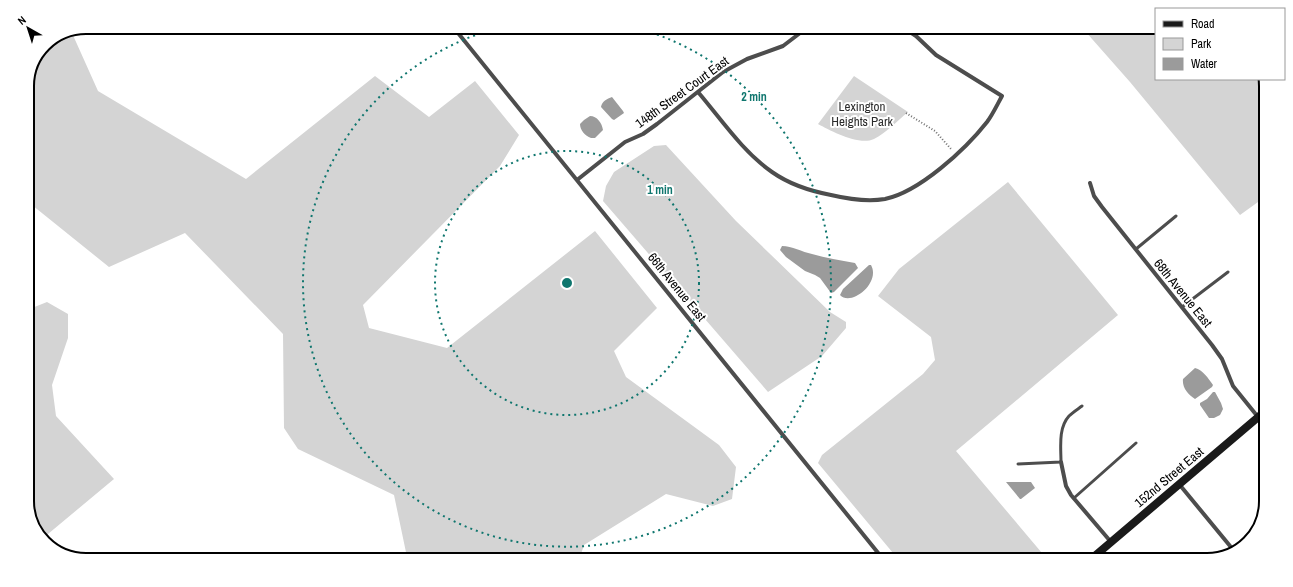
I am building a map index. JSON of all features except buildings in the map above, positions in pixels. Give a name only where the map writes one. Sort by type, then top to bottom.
[{"type":"street","name":"66th Avenue East","points":[[459,34],[878,553]]},
{"type":"street","name":"148th Street Court East","points":[[577,180],[625,142],[643,134],[657,124],[723,72],[747,59],[783,46],[799,34]]},
{"type":"street","points":[[698,92],[756,159],[772,172],[787,180],[812,191],[846,198],[868,200],[884,199],[900,195],[916,187],[956,155],[973,139],[988,121],[1002,96],[936,55],[913,34]]},
{"type":"street","name":"68th Avenue East","points":[[1090,182],[1094,196],[1102,207],[1212,345],[1222,359],[1233,386],[1259,414]]},
{"type":"street","name":"152nd Street East","points":[[1098,553],[1259,416]]},
{"type":"street","points":[[1061,462],[1066,486],[1074,498],[1111,542]]},
{"type":"street","points":[[1179,484],[1231,547]]},
{"type":"lane","points":[[1136,249],[1176,216]]},
{"type":"lane","points":[[1182,307],[1228,272]]},
{"type":"lane","points":[[1018,464],[1061,462],[1060,441],[1063,429],[1068,417],[1082,406]]},
{"type":"lane","points":[[1074,498],[1136,443]]},
{"type":"path","points":[[906,113],[935,131],[956,155]]},
{"type":"green space","points":[[1088,34],[1155,34],[1155,80],[1259,80],[1259,201],[1240,215],[1130,82]]},
{"type":"green space","points":[[73,36],[98,91],[246,179],[375,76],[429,117],[475,81],[519,135],[500,166],[363,305],[369,328],[447,348],[595,231],[657,308],[614,351],[626,377],[719,445],[736,467],[732,499],[713,506],[666,494],[584,545],[581,553],[406,553],[394,495],[298,449],[284,428],[283,334],[185,233],[109,267],[34,207],[34,83],[39,63],[45,54],[60,41]]},
{"type":"green space","name":"Lexington Heights Park","points":[[854,76],[908,112],[883,134],[868,141],[845,137],[818,124]]},
{"type":"green space","points":[[666,145],[736,221],[830,312],[846,322],[846,328],[822,356],[768,392],[603,201],[606,186],[614,172],[654,146]]},
{"type":"green space","points":[[1008,182],[1118,315],[956,451],[1042,553],[893,553],[818,463],[822,455],[923,374],[935,360],[931,337],[878,296],[899,269]]},
{"type":"green space","points":[[47,302],[68,314],[68,338],[52,385],[56,416],[114,479],[47,535],[37,518],[34,504],[34,307]]},
{"type":"water","points":[[612,97],[624,113],[614,120],[601,107],[607,99]]},
{"type":"water","points":[[590,116],[593,116],[600,122],[603,130],[595,138],[587,136],[582,131],[580,126],[584,120]]},
{"type":"water","points":[[782,246],[823,257],[855,263],[858,268],[834,292],[831,293],[820,278],[805,271],[786,257],[780,250]]},
{"type":"water","points":[[869,265],[871,265],[873,272],[872,279],[868,286],[857,296],[851,298],[845,298],[840,295],[843,289]]},
{"type":"water","points":[[1195,368],[1203,372],[1213,385],[1195,399],[1183,385],[1183,379]]},
{"type":"water","points":[[1213,392],[1215,392],[1223,409],[1220,415],[1214,418],[1209,418],[1200,403],[1207,399]]},
{"type":"water","points":[[1006,482],[1031,482],[1035,488],[1020,499]]}]
